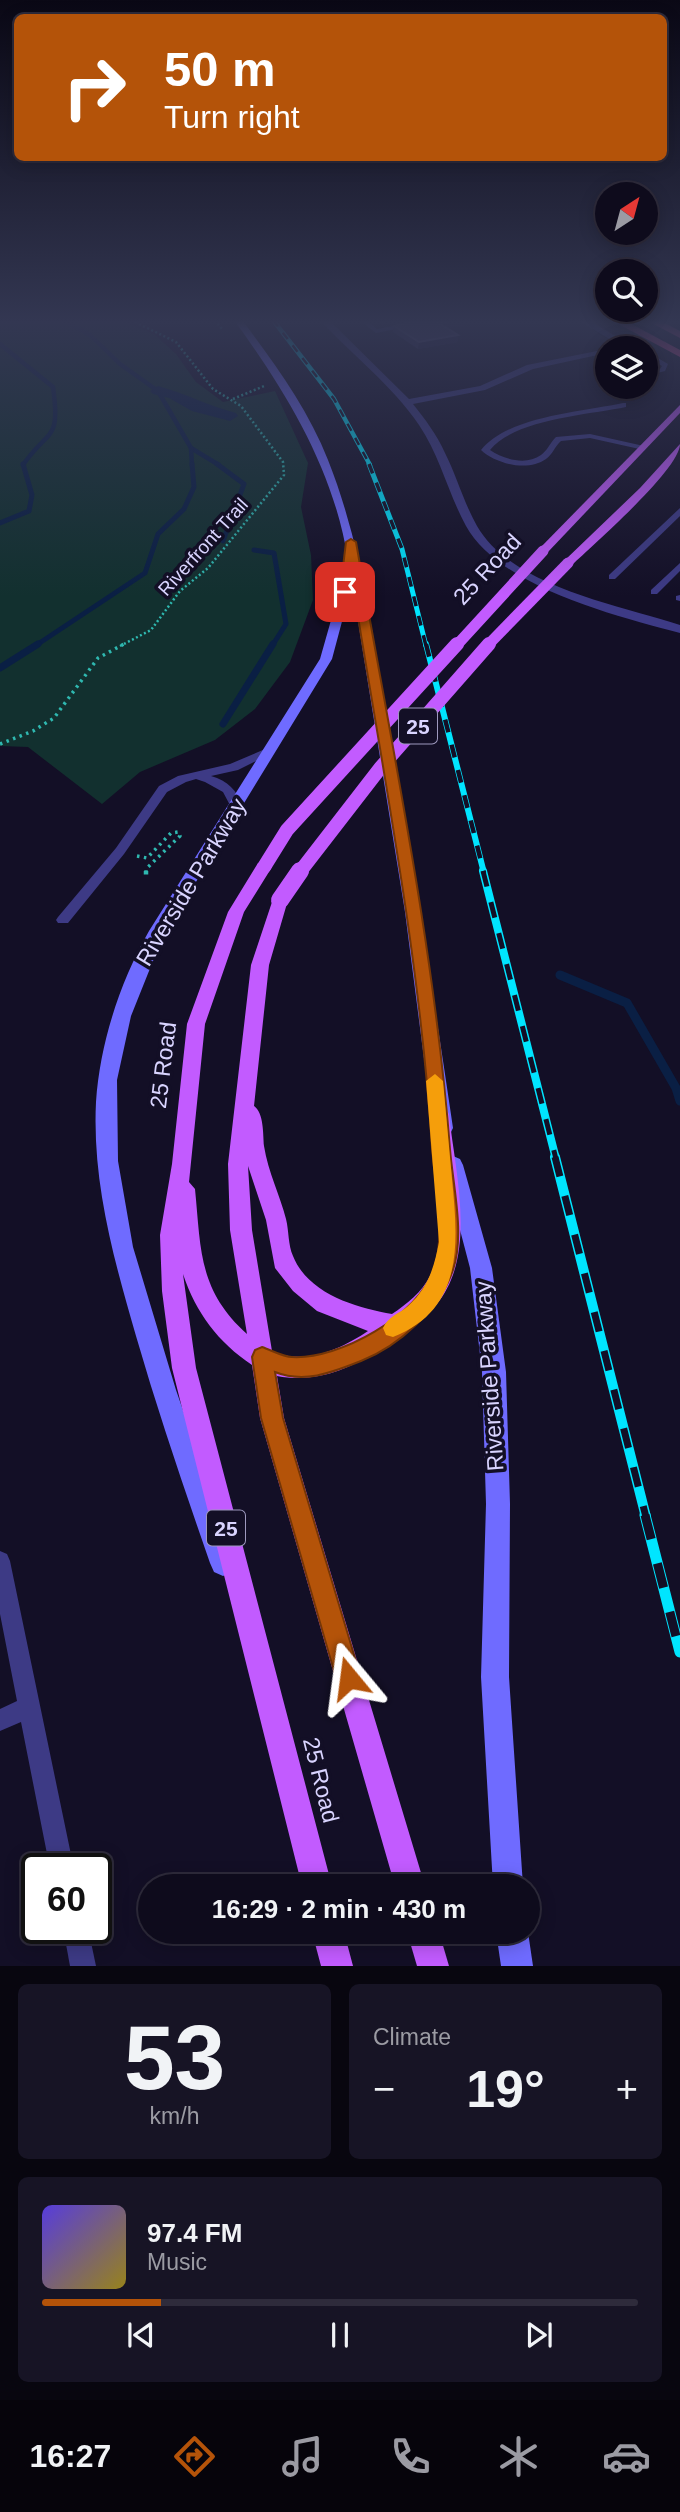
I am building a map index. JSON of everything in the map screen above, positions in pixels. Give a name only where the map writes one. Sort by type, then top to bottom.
[{"type":"main road","name":"Riverside Parkway","points":[[300,412],[323,459],[351,542],[413,912],[439,1114],[481,1268],[494,1372],[498,1504],[495,1677],[507,1874]]},
{"type":"main road","name":"25 Road","points":[[314,1874],[184,1368],[173,1292],[171,1236],[182,1164],[196,1024],[236,912],[287,830],[543,551],[676,412]]},
{"type":"main road","name":"25","points":[[406,1874],[272,1418],[251,1304],[240,1230],[238,1164],[260,965],[281,900],[334,827],[467,666],[568,563],[645,490],[680,447]]},
{"type":"main road","name":"Riverside Parkway","points":[[266,1680],[172,1423],[123,1255],[107,1158],[106,1101],[123,1009],[155,935],[326,659],[345,592],[351,542]]},
{"type":"main road","points":[[246,1082],[256,1158],[276,1220],[283,1261],[301,1284],[326,1304],[356,1318],[396,1326]]},
{"type":"main road","points":[[182,1164],[194,1274],[206,1305],[227,1334],[262,1357],[290,1368],[327,1364],[361,1351],[414,1315],[432,1294],[444,1269],[448,1242],[439,1114]]},
{"type":"main road","points":[[331,1944],[337,1966]]},
{"type":"main road","points":[[427,1944],[433,1966]]},
{"type":"main road","points":[[514,1944],[517,1966]]},
{"type":"street","points":[[414,412],[433,438],[470,526],[492,552],[535,578],[680,629]]},
{"type":"lane","points":[[588,412],[514,432],[494,440],[485,450],[503,460],[532,461],[545,456],[559,439],[581,435],[641,448]]},
{"type":"lane","points":[[612,578],[680,511]]},
{"type":"lane","points":[[654,592],[680,566]]},
{"type":"lane","points":[[63,920],[120,851],[155,798],[173,783],[234,768],[270,750]]},
{"type":"lane","points":[[195,776],[213,779],[226,787],[233,794],[236,806]]},
{"type":"lane","points":[[0,1562],[27,1708],[59,1853]]},
{"type":"lane","points":[[0,1720],[27,1708]]},
{"type":"lane","points":[[78,1944],[83,1966]]},
{"type":"path","name":"Riverfront Trail","points":[[0,744],[33,731],[54,718],[64,707],[82,676],[98,659],[151,630],[180,591],[208,568],[284,475],[283,462],[245,412]]},
{"type":"path","points":[[137,856],[147,858],[171,833],[178,832],[180,836],[146,869],[146,876]]},
{"type":"green space","points":[[0,412],[285,412],[308,463],[301,507],[311,555],[313,600],[290,662],[255,709],[215,740],[140,772],[102,804],[28,747],[0,746]]},
{"type":"waterway","points":[[23,465],[54,427],[55,412]]},
{"type":"waterway","points":[[170,412],[191,448]]},
{"type":"waterway","points":[[213,412],[230,416]]},
{"type":"waterway","points":[[191,448],[219,465]]},
{"type":"waterway","points":[[191,448],[192,465]]},
{"type":"waterway","points":[[35,646],[145,573],[158,534],[184,509],[194,487],[192,464]]},
{"type":"waterway","points":[[217,464],[244,484],[223,541]]},
{"type":"waterway","points":[[0,523],[29,511],[32,495],[23,465]]},
{"type":"waterway","points":[[254,550],[274,553],[286,624],[272,646]]},
{"type":"waterway","points":[[0,668],[38,644]]},
{"type":"waterway","points":[[223,724],[273,644]]},
{"type":"waterway","points":[[560,975],[627,1003],[676,1088],[680,1101]]},
{"type":"railway","points":[[341,412],[370,465]]},
{"type":"railway","points":[[369,464],[402,549],[426,646]]},
{"type":"railway","points":[[426,644],[484,873]]},
{"type":"railway","points":[[483,871],[556,1159]]},
{"type":"railway","points":[[555,1157],[646,1517]]},
{"type":"railway","points":[[645,1515],[680,1652]]},
{"type":"slow traffic","points":[[393,1328],[414,1315],[432,1294],[444,1269],[448,1242],[447,1209],[435,1081]]},
{"type":"route","points":[[345,592],[351,542],[413,912],[439,1114],[448,1242],[444,1269],[432,1294],[414,1315],[361,1351],[327,1364],[290,1368],[262,1357],[272,1418],[349,1678]]}]
